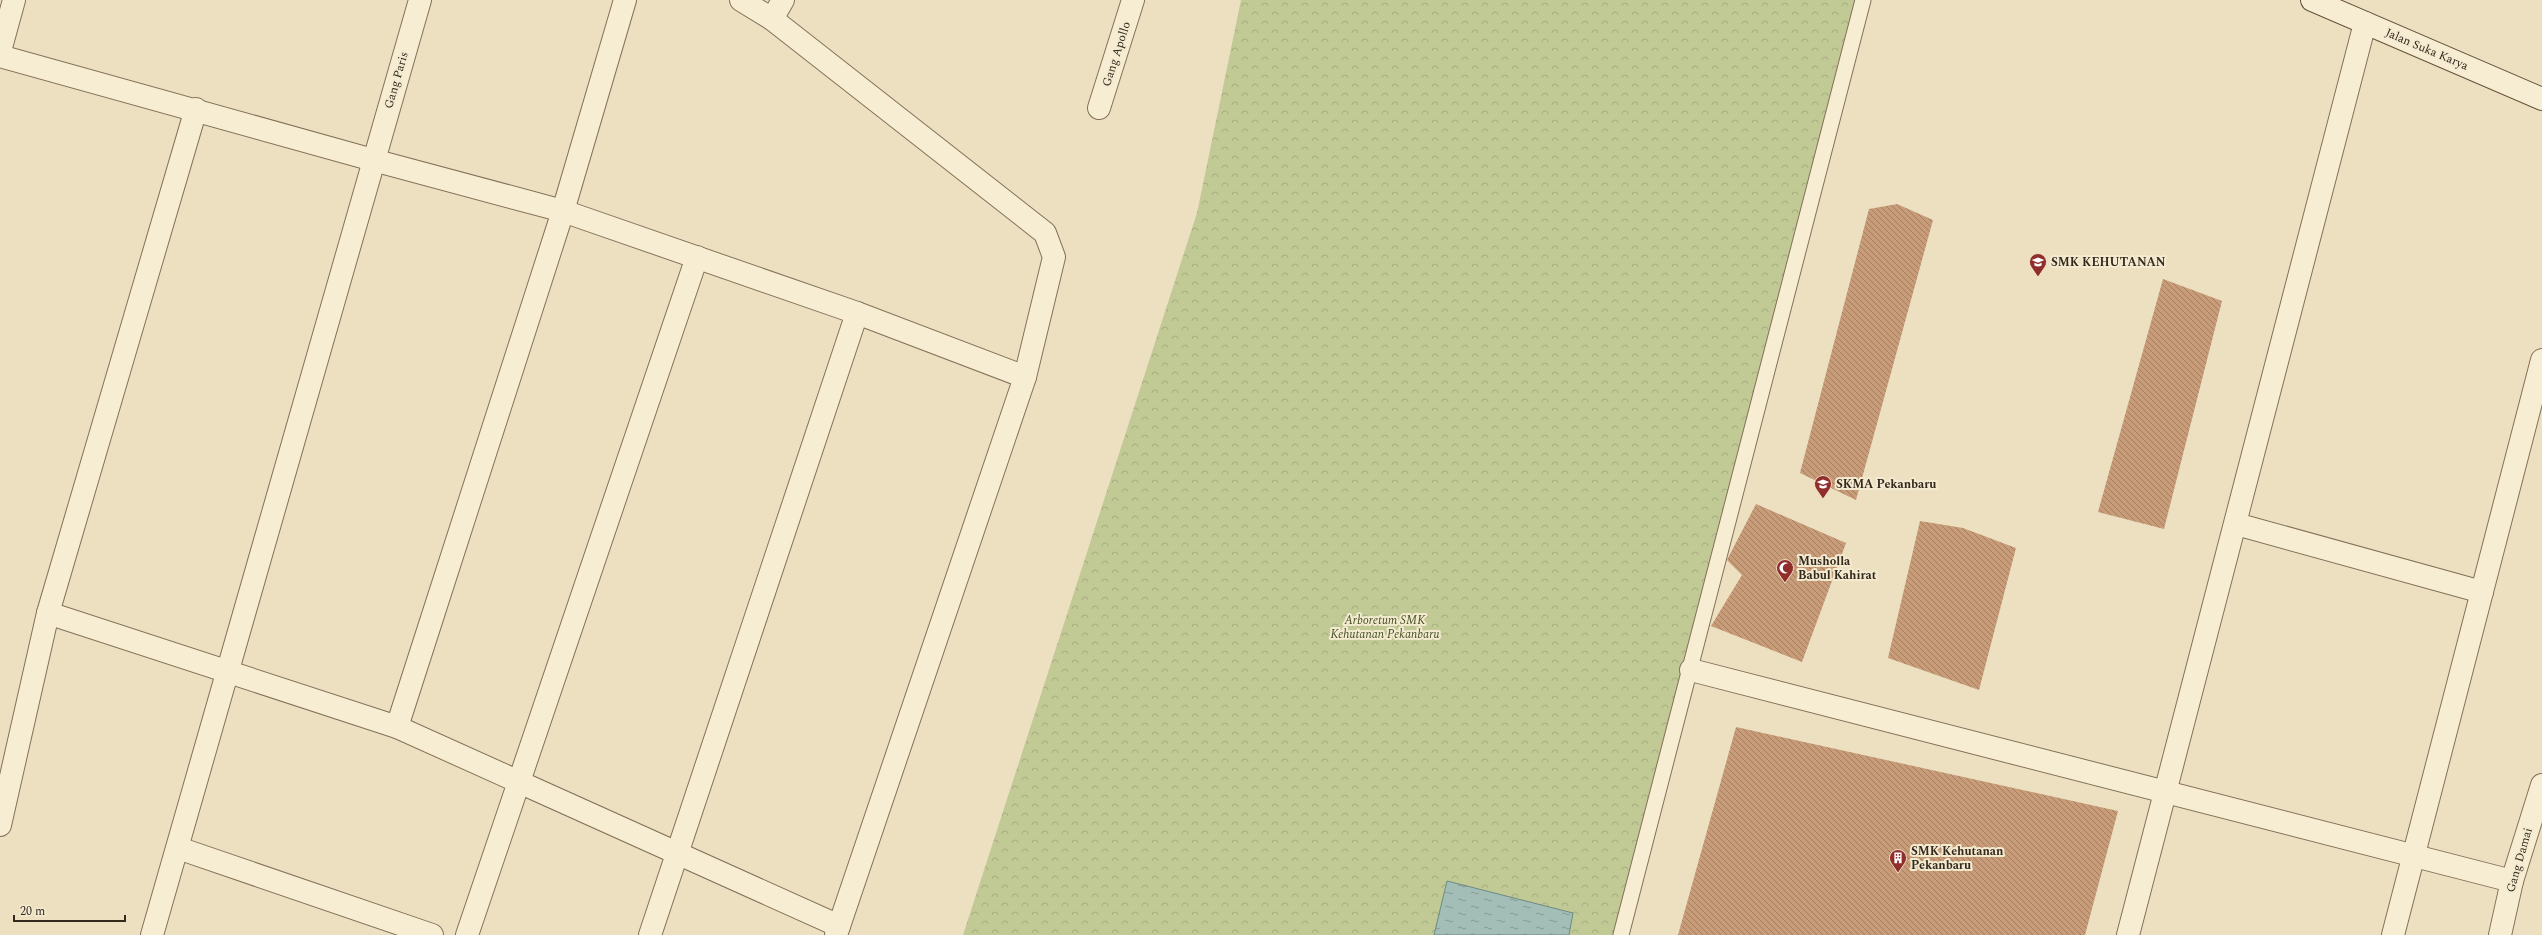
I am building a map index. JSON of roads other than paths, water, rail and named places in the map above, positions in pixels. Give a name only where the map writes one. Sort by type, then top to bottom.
[{"type":"street","points":[[0,51],[14,0]]},
{"type":"street","name":"Gang Paris","points":[[152,935],[420,0]]},
{"type":"street","points":[[397,727],[564,211],[625,0]]},
{"type":"street","points":[[48,613],[397,727],[677,853],[838,931],[1025,377],[1054,257],[1045,233],[772,19],[741,0]]},
{"type":"street","points":[[772,19],[783,0]]},
{"type":"street","name":"Gang Apollo","points":[[1099,108],[1133,0]]},
{"type":"street","name":"Jalan Suka Karya","points":[[2312,0],[2542,98]]},
{"type":"street","points":[[2128,935],[2365,23]]},
{"type":"street","points":[[0,56],[196,109],[373,160],[564,211],[857,313],[1025,377]]},
{"type":"street","points":[[0,825],[48,613],[196,109]]},
{"type":"street","points":[[467,935],[697,257]]},
{"type":"street","points":[[650,935],[857,313]]},
{"type":"street","points":[[2393,935],[2542,360]]},
{"type":"street","points":[[2236,524],[2482,592]]},
{"type":"street","points":[[1691,670],[2414,854],[2512,881]]},
{"type":"street","name":"Gang Damai","points":[[2500,935],[2512,881],[2542,785]]},
{"type":"street","points":[[178,848],[432,935]]},
{"type":"lane","points":[[1621,935],[1864,0]]},
{"type":"water","points":[[1447,881],[1573,913],[1569,935],[1434,935]]},
{"type":"place","name":"SMK KEHUTANAN","points":[[2038,277]]},
{"type":"place","name":"SKMA Pekanbaru","points":[[1823,499]]},
{"type":"place","name":"Musholla Babul Kahirat","points":[[1785,583]]},
{"type":"place","name":"SMK Kehutanan Pekanbaru","points":[[1898,873]]},
{"type":"park label","name":"Arboretum SMK Kehutanan Pekanbaru","points":[[1385,627]]}]
